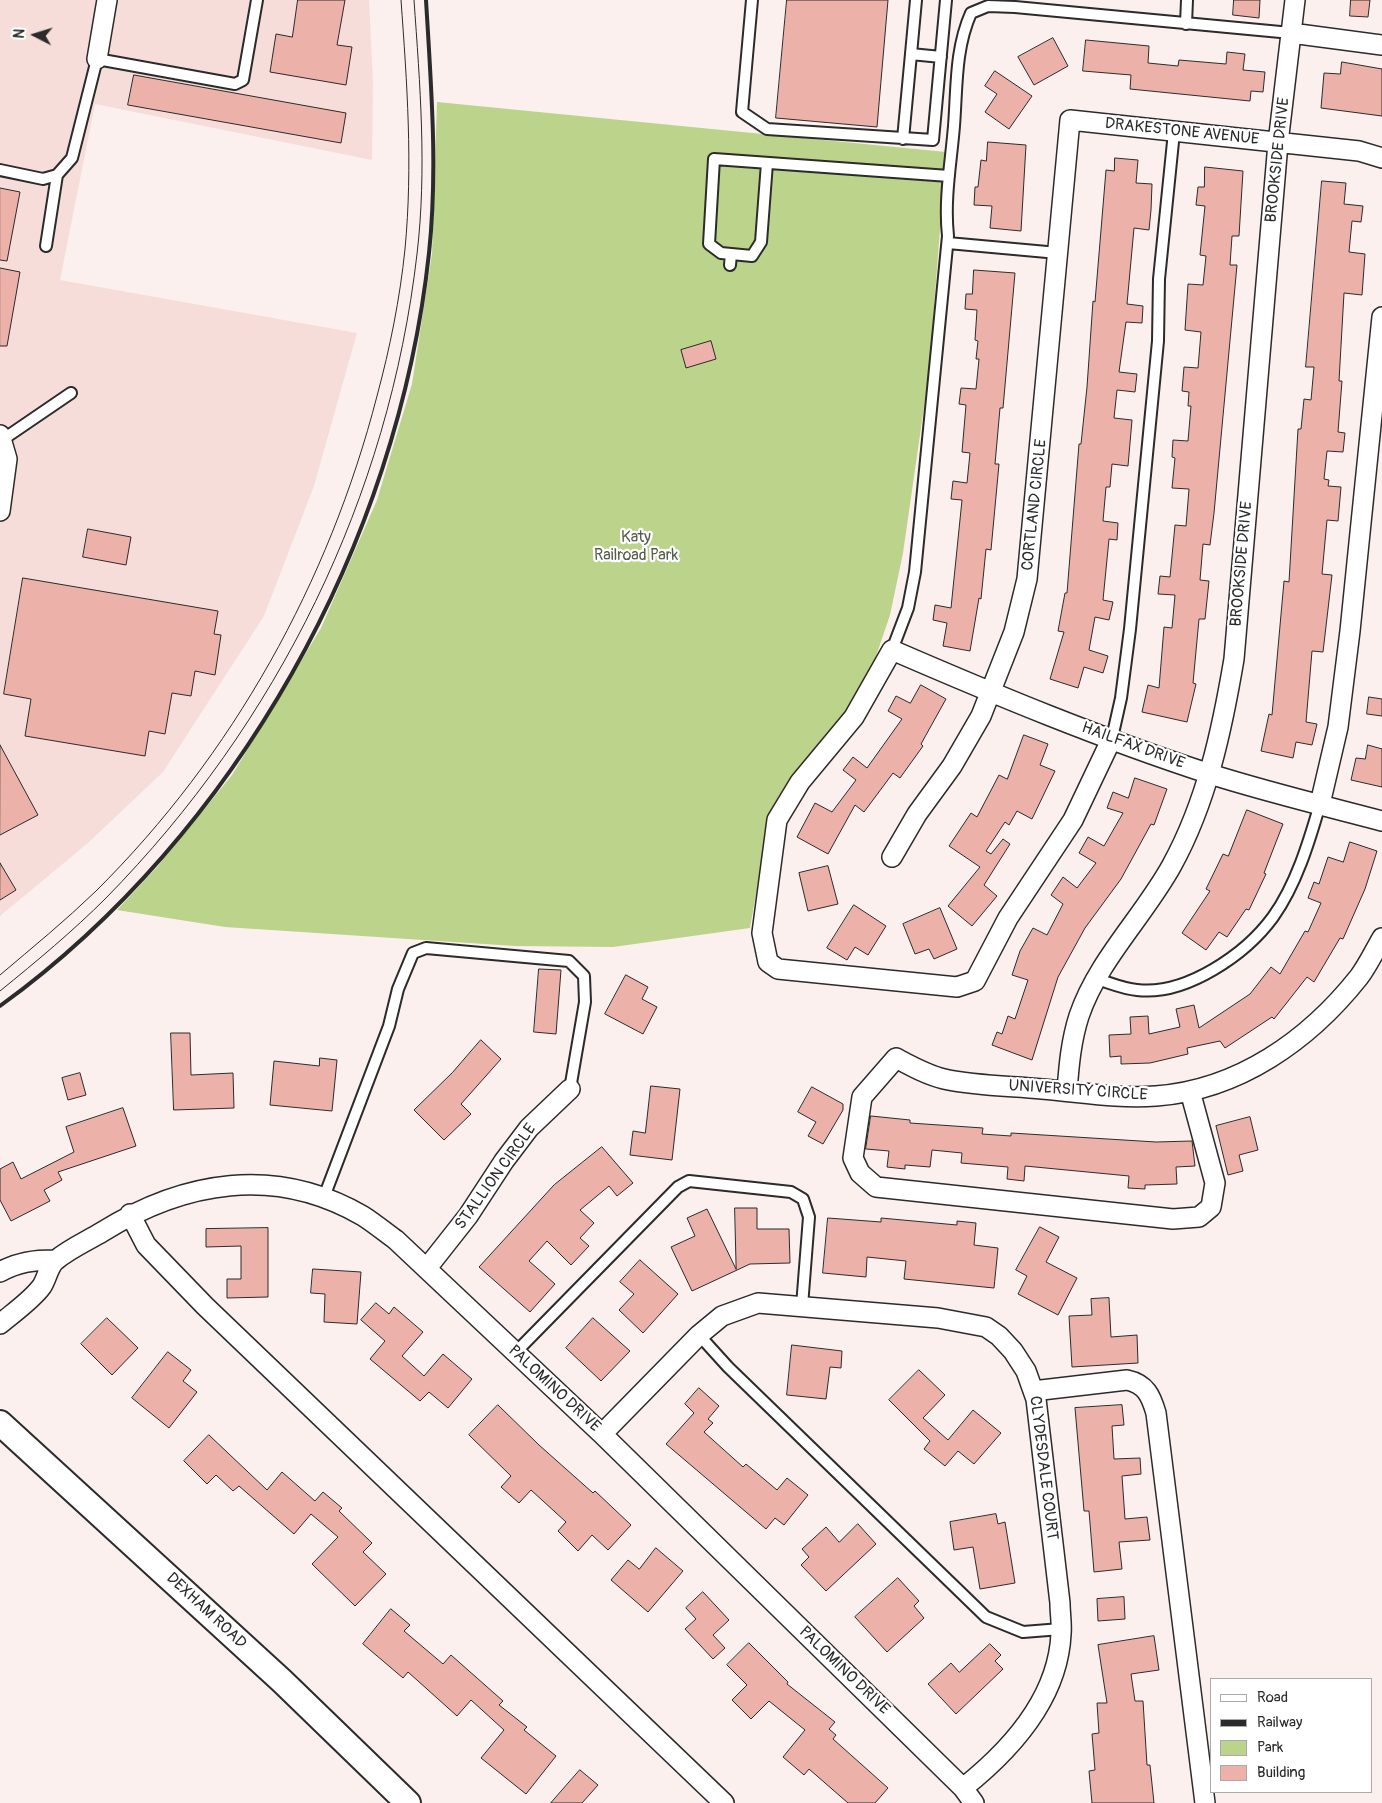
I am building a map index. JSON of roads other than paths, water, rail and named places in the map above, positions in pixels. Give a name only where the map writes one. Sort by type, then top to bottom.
[{"type":"street","points":[[97,59],[107,0]]},
{"type":"street","name":"BROOKSIDE DRIVE","points":[[1067,1091],[1071,1045],[1079,1015],[1097,979],[1150,903],[1191,826],[1210,774],[1225,711],[1234,659],[1278,143],[1295,0]]},
{"type":"street","points":[[1291,33],[1382,45]]},
{"type":"street","name":"DRAKESTONE AVENUE","points":[[1070,120],[1359,151],[1382,158]]},
{"type":"street","name":"CORTLAND CIRCLE","points":[[892,857],[917,814],[952,766],[981,716],[1014,632],[1027,579],[1070,120]]},
{"type":"street","points":[[1320,804],[1338,727],[1350,631],[1382,317]]},
{"type":"street","points":[[0,511],[7,458],[1,438]]},
{"type":"street","points":[[892,650],[854,717],[800,782],[777,820],[762,933],[768,962],[778,969],[957,987],[975,981],[1008,918],[1073,820],[1112,738]]},
{"type":"street","name":"HAILFAX DRIVE","points":[[892,650],[991,693],[1210,774],[1382,821]]},
{"type":"street","name":"UNIVERSITY CIRCLE","points":[[1190,1091],[1215,1183],[1211,1207],[1199,1217],[1173,1219],[876,1188],[860,1173],[853,1158],[862,1097],[896,1058],[917,1069],[944,1079],[1112,1096],[1156,1096],[1190,1091],[1236,1075],[1274,1057],[1306,1034],[1360,975],[1381,942]]},
{"type":"street","name":"STALLION CIRCLE","points":[[427,1268],[468,1216],[504,1161],[529,1128],[570,1089]]},
{"type":"street","name":"PALOMINO DRIVE","points":[[55,1260],[130,1214],[173,1196],[212,1187],[249,1184],[280,1187],[324,1198],[363,1216],[396,1240],[427,1268],[602,1434],[968,1795]]},
{"type":"street","points":[[130,1214],[146,1245],[205,1306],[724,1803]]},
{"type":"street","points":[[0,1272],[31,1260],[55,1260],[41,1287],[0,1324]]},
{"type":"street","name":"CLYDESDALE COURT","points":[[602,1434],[700,1335],[722,1316],[758,1303],[938,1318],[986,1327],[999,1336],[1013,1351],[1026,1371],[1038,1409],[1061,1629],[1054,1674],[1038,1707],[1017,1739],[990,1767],[968,1795]]},
{"type":"street","points":[[1033,1391],[1127,1380],[1136,1382],[1151,1396],[1156,1413],[1205,1803]]},
{"type":"street","name":"DEXHAM ROAD","points":[[0,1423],[282,1681],[408,1803]]},
{"type":"lane","points":[[46,246],[57,175],[72,158],[97,59],[235,84],[243,80],[257,0]]},
{"type":"lane","points":[[752,0],[742,112],[767,129],[932,140],[946,0]]},
{"type":"lane","points":[[903,139],[916,0]]},
{"type":"lane","points":[[1186,24],[1187,0]]},
{"type":"lane","points":[[892,650],[908,608],[915,572],[948,243],[946,210],[958,56],[964,28],[971,13],[988,6],[1015,7],[1291,33]]},
{"type":"lane","points":[[911,54],[941,57]]},
{"type":"lane","points":[[1112,738],[1121,698],[1130,629],[1158,341],[1159,278],[1174,132]]},
{"type":"lane","points":[[767,163],[761,242],[752,256],[721,253],[709,244],[714,159],[949,176]]},
{"type":"lane","points":[[0,170],[43,179],[57,175]]},
{"type":"lane","points":[[948,243],[1058,253]]},
{"type":"lane","points":[[730,266],[731,254]]},
{"type":"lane","points":[[1,438],[71,393]]},
{"type":"lane","points":[[1097,979],[1138,990],[1160,990],[1183,984],[1219,967],[1246,947],[1274,916],[1295,876],[1320,804]]},
{"type":"lane","points":[[324,1198],[389,1026],[398,989],[413,953],[426,948],[569,961],[584,976],[585,1002],[570,1089]]},
{"type":"lane","points":[[515,1353],[678,1187],[689,1181],[791,1192],[803,1199],[809,1217],[802,1306]]},
{"type":"lane","points":[[700,1335],[728,1367],[986,1617],[1023,1632],[1061,1629]]},
{"type":"tram line","points":[[0,975],[96,891],[145,838],[191,782],[232,724],[270,662],[303,598],[332,533],[357,465],[377,396],[394,323],[403,267],[409,186],[409,155],[401,0]]},
{"type":"tram line","points":[[0,991],[54,946],[106,898],[168,830],[223,758],[273,681],[316,602],[352,518],[381,433],[403,344],[417,254],[422,190],[422,159],[414,0]]},
{"type":"railway","points":[[0,1006],[85,936],[163,857],[232,769],[292,674],[342,573],[382,469],[411,362],[429,253],[432,221],[433,158],[432,95],[426,0]]},
{"type":"park label","name":"Katy Railroad Park","points":[[636,547]]}]
